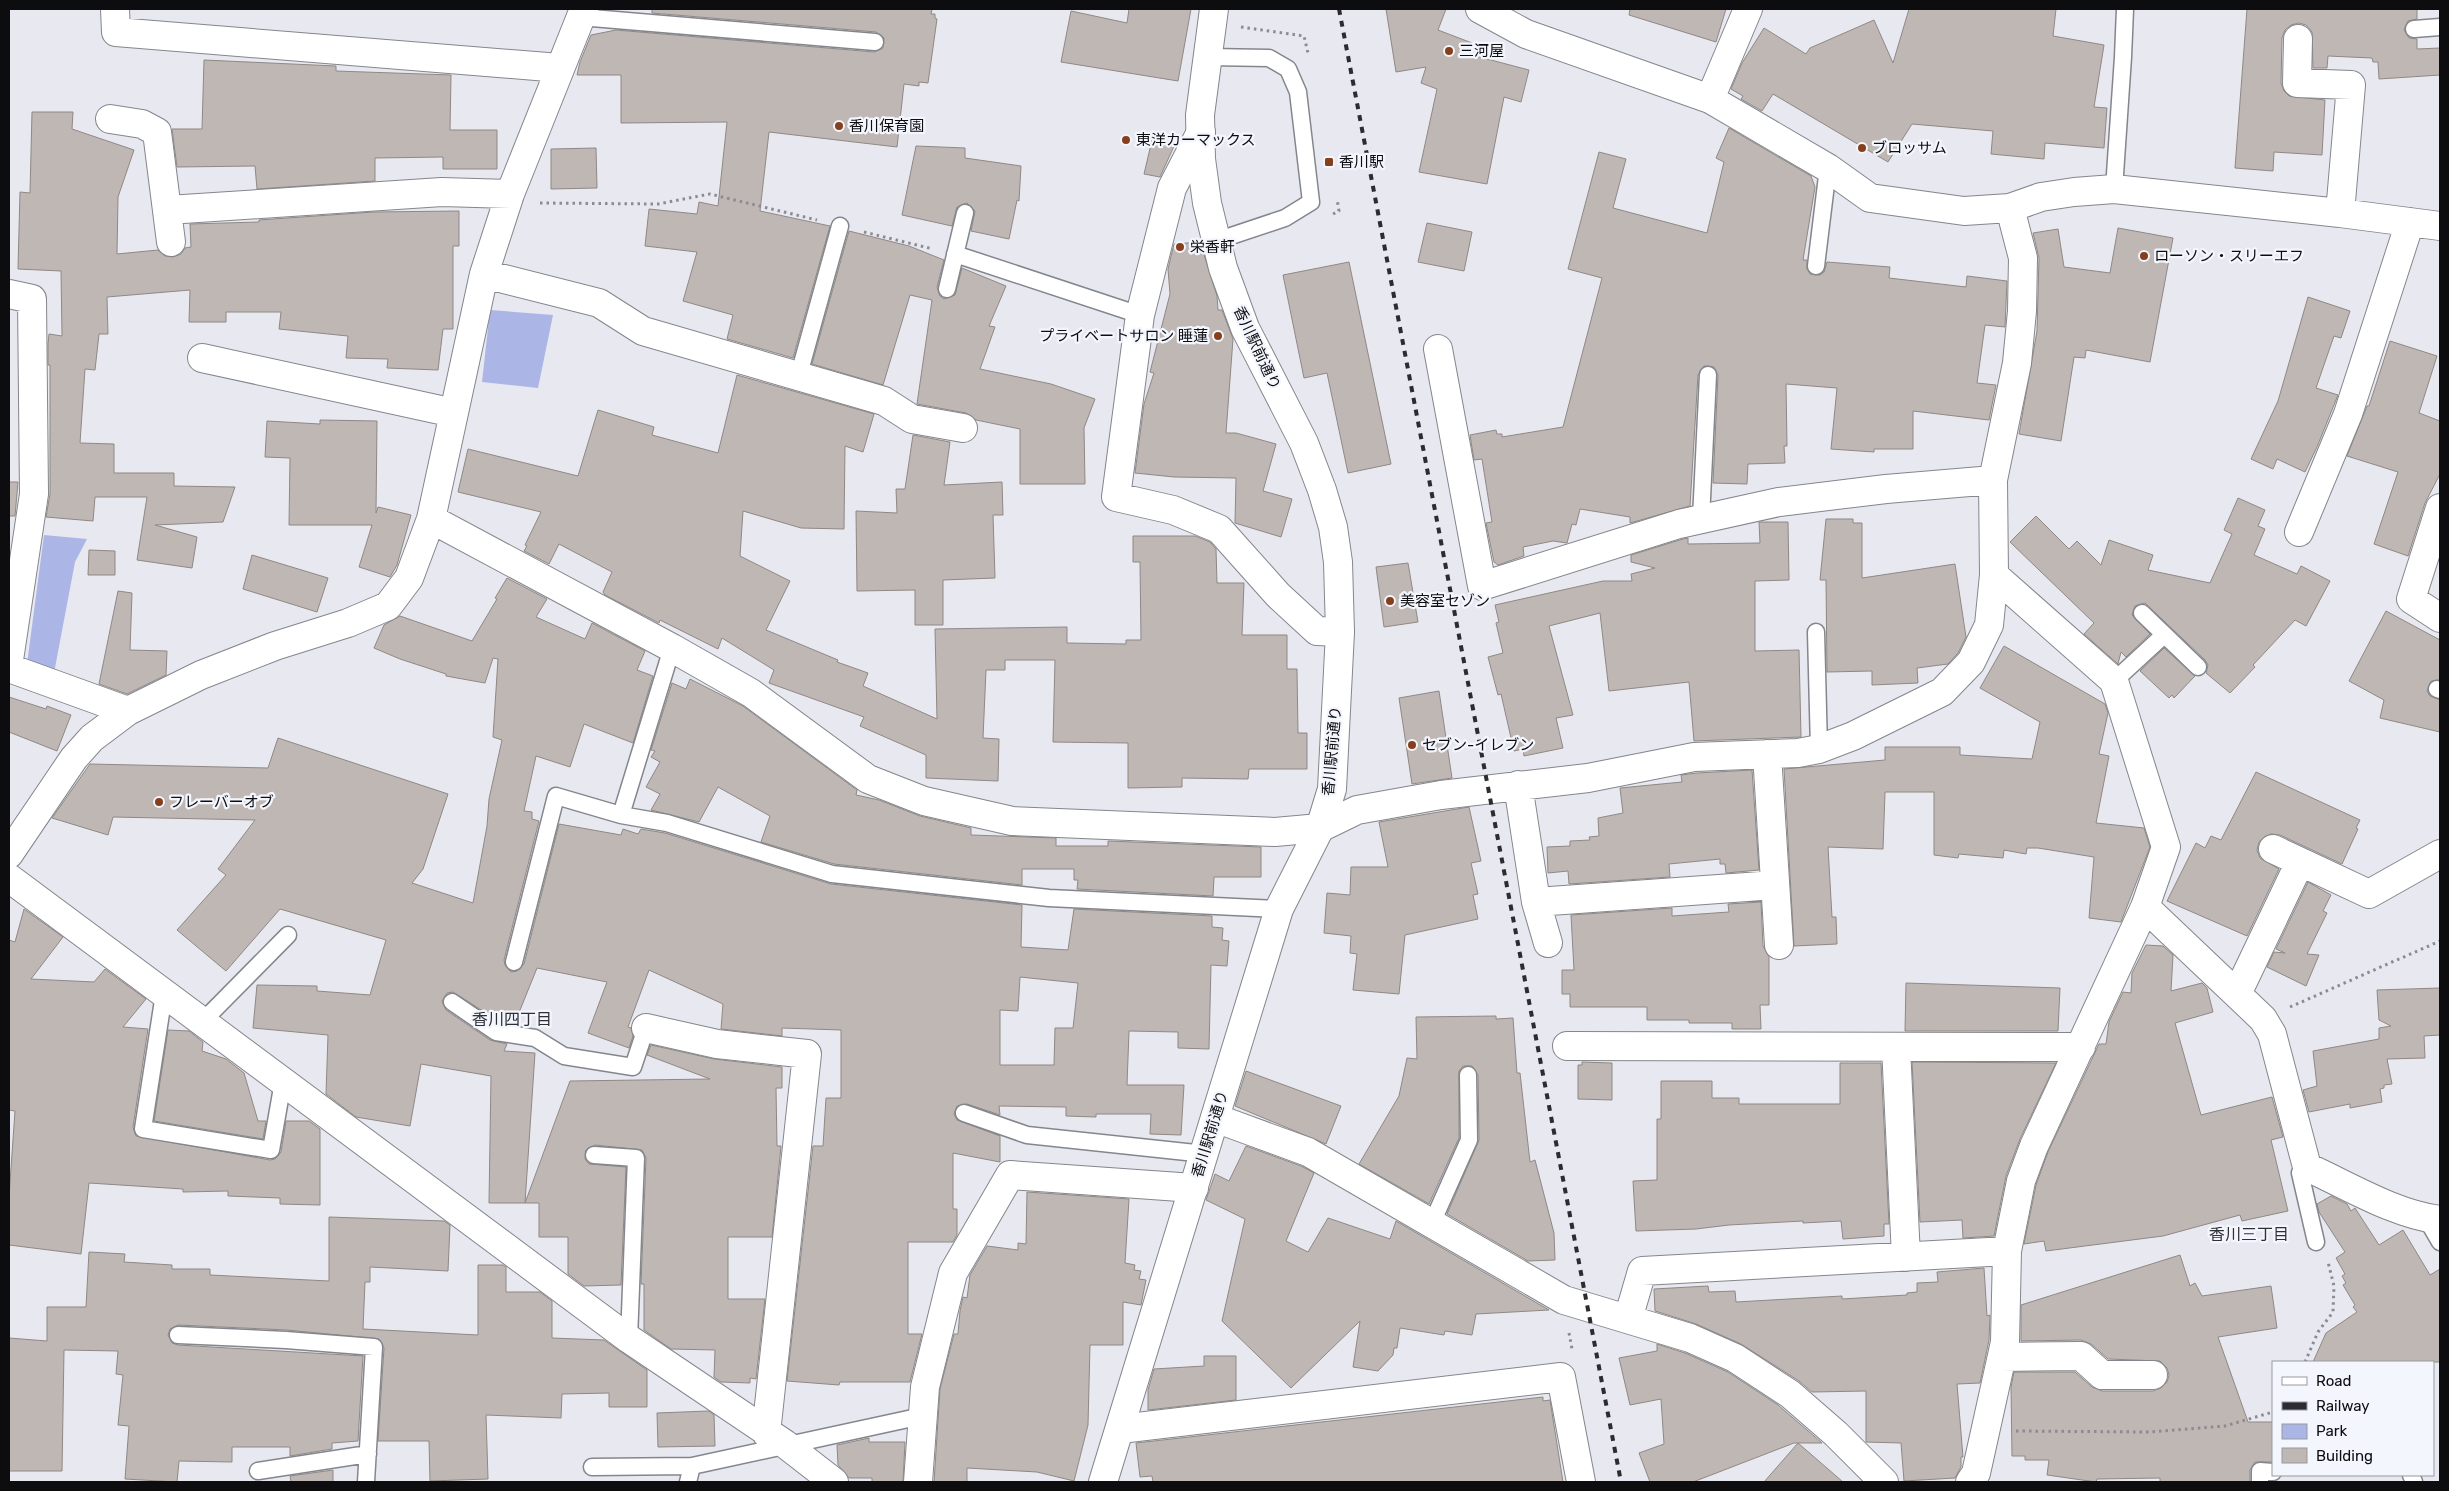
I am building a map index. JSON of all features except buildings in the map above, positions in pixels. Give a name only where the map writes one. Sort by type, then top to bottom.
[{"type":"street","points":[[115,9],[116,32],[560,68]]},
{"type":"street","name":"香川駅前通り","points":[[1103,1482],[1279,909],[1320,828],[1332,789],[1340,632],[1338,562],[1333,527],[1322,490],[1304,443],[1245,328],[1223,268],[1207,202],[1201,159],[1200,115],[1214,9]]},
{"type":"street","points":[[1480,9],[1526,34],[1710,99],[1828,168],[1870,198],[1964,211],[2010,208],[2041,197],[2114,189],[2340,213],[2440,226]]},
{"type":"street","points":[[1710,99],[1748,9]]},
{"type":"street","points":[[9,854],[74,758],[92,738],[128,711],[201,675],[275,646],[348,623],[388,606],[409,578],[431,519],[484,274],[509,198],[582,13]]},
{"type":"street","points":[[2298,39],[2297,83],[2351,85],[2340,213]]},
{"type":"street","points":[[110,119],[142,124],[157,132],[171,242]]},
{"type":"street","points":[[1201,132],[1172,188],[1140,316],[1116,497],[1173,510],[1219,529],[1278,595],[1317,631],[1340,632]]},
{"type":"street","points":[[168,210],[442,192],[509,198]]},
{"type":"street","points":[[431,519],[672,648],[751,694],[868,779],[924,801],[1012,820],[1274,832],[1320,828],[1357,810],[1441,795],[1588,778],[1694,757],[1767,754],[1818,749],[1853,736],[1942,692],[1971,662],[1989,625],[1994,575],[1993,480],[2017,362],[2022,311],[2023,258],[2010,208]]},
{"type":"street","points":[[2299,532],[2348,414],[2410,222]]},
{"type":"street","points":[[484,274],[599,303],[643,331],[798,378],[884,401],[912,419],[963,428]]},
{"type":"street","points":[[9,294],[32,299],[34,494],[17,552],[9,660]]},
{"type":"street","points":[[1438,349],[1482,586],[1670,527],[1779,502],[1886,489],[1993,480]]},
{"type":"street","points":[[202,358],[454,413]]},
{"type":"street","points":[[2440,508],[2411,599],[2440,618]]},
{"type":"street","points":[[1970,1482],[1976,1473],[2005,1342],[2007,1251],[2021,1181],[2034,1146],[2145,907],[2166,847],[2114,681],[1994,575]]},
{"type":"street","points":[[9,668],[128,711]]},
{"type":"street","points":[[1767,754],[1779,945]]},
{"type":"street","points":[[1518,785],[1536,902],[1548,943]]},
{"type":"street","points":[[2273,849],[2369,894],[2440,854]]},
{"type":"street","points":[[2237,994],[2300,862]]},
{"type":"street","points":[[9,878],[629,1339],[776,1439],[834,1482]]},
{"type":"street","points":[[1536,902],[1775,885]]},
{"type":"street","points":[[2145,907],[2263,1019],[2272,1034],[2307,1167],[2383,1202],[2433,1219]]},
{"type":"street","points":[[646,1028],[717,1044],[807,1054],[776,1439]]},
{"type":"street","points":[[1567,1046],[2081,1047]]},
{"type":"street","points":[[1896,1047],[1906,1256]]},
{"type":"street","points":[[1215,1118],[1308,1152],[1564,1300],[1690,1338],[1743,1363],[1790,1394],[1836,1434],[1884,1482]]},
{"type":"street","points":[[918,1482],[925,1387],[953,1273],[1010,1175],[1194,1188]]},
{"type":"street","points":[[1628,1319],[1642,1271],[2007,1251]]},
{"type":"street","points":[[2002,1357],[2081,1356],[2102,1375],[2153,1375]]},
{"type":"street","points":[[1120,1429],[1561,1377],[1581,1482]]},
{"type":"lane","points":[[2114,189],[2124,57],[2125,9]]},
{"type":"lane","points":[[582,13],[874,42]]},
{"type":"lane","points":[[2414,29],[2440,27]]},
{"type":"lane","points":[[1208,57],[1269,58],[1288,69],[1298,92],[1310,202],[1285,218],[1216,241]]},
{"type":"lane","points":[[1816,266],[1828,168]]},
{"type":"lane","points":[[947,289],[965,213]]},
{"type":"lane","points":[[798,378],[840,226]]},
{"type":"lane","points":[[956,254],[1140,316]]},
{"type":"lane","points":[[1701,519],[1708,375]]},
{"type":"lane","points":[[2142,614],[2198,667]]},
{"type":"lane","points":[[1816,632],[1818,749]]},
{"type":"lane","points":[[2114,681],[2164,635]]},
{"type":"lane","points":[[621,815],[672,648]]},
{"type":"lane","points":[[514,962],[556,796],[621,815],[667,823],[832,874],[1049,898],[1279,909]]},
{"type":"lane","points":[[202,1022],[288,935]]},
{"type":"lane","points":[[164,994],[143,1130],[271,1150],[283,1082]]},
{"type":"lane","points":[[452,1002],[496,1032],[535,1038],[564,1056],[632,1067],[646,1028]]},
{"type":"lane","points":[[1432,1223],[1469,1140],[1468,1075]]},
{"type":"lane","points":[[964,1113],[1027,1135],[1205,1154]]},
{"type":"lane","points":[[594,1155],[636,1158],[629,1339]]},
{"type":"lane","points":[[2307,1167],[2300,1173],[2316,1242]]},
{"type":"lane","points":[[2433,1219],[2440,1242]]},
{"type":"lane","points":[[178,1335],[286,1340],[374,1347],[366,1482]]},
{"type":"lane","points":[[592,1467],[690,1474],[776,1439],[922,1416]]},
{"type":"lane","points":[[258,1471],[368,1454]]},
{"type":"lane","points":[[2260,1482],[2260,1471],[2272,1472]]},
{"type":"path","points":[[1236,26],[1304,36],[1308,55]]},
{"type":"path","points":[[1331,215],[1339,211],[1335,191]]},
{"type":"path","points":[[509,198],[658,204],[710,194],[904,241],[945,253],[956,254]]},
{"type":"path","points":[[2263,1019],[2440,942]]},
{"type":"path","points":[[2305,1361],[2318,1332],[2333,1312],[2334,1286],[2325,1250],[2316,1242]]},
{"type":"path","points":[[1561,1377],[1574,1363],[1564,1300]]},
{"type":"path","points":[[1985,1431],[2158,1431],[2225,1426],[2272,1412]]},
{"type":"green space","points":[[490,310],[553,315],[538,388],[482,382]]},
{"type":"green space","points":[[44,535],[87,539],[75,562],[54,673],[27,664]]},
{"type":"railway","points":[[1339,9],[1621,1482]]},
{"type":"place","name":"三河屋","points":[[1449,51]]},
{"type":"place","name":"香川保育園","points":[[839,126]]},
{"type":"place","name":"東洋カーマックス","points":[[1126,140]]},
{"type":"place","name":"ブロッサム","points":[[1862,148]]},
{"type":"place","name":"香川駅","points":[[1329,162]]},
{"type":"place","name":"栄香軒","points":[[1180,247]]},
{"type":"place","name":"ローソン・スリーエフ","points":[[2144,256]]},
{"type":"place","name":"プライベートサロン 睡蓮","points":[[1218,336]]},
{"type":"place","name":"美容室セゾン","points":[[1390,601]]},
{"type":"place","name":"セブン-イレブン","points":[[1412,745]]},
{"type":"place","name":"フレーバーオブ","points":[[159,802]]},
{"type":"district","name":"香川四丁目","points":[[512,1019]]},
{"type":"district","name":"香川三丁目","points":[[2249,1234]]}]
